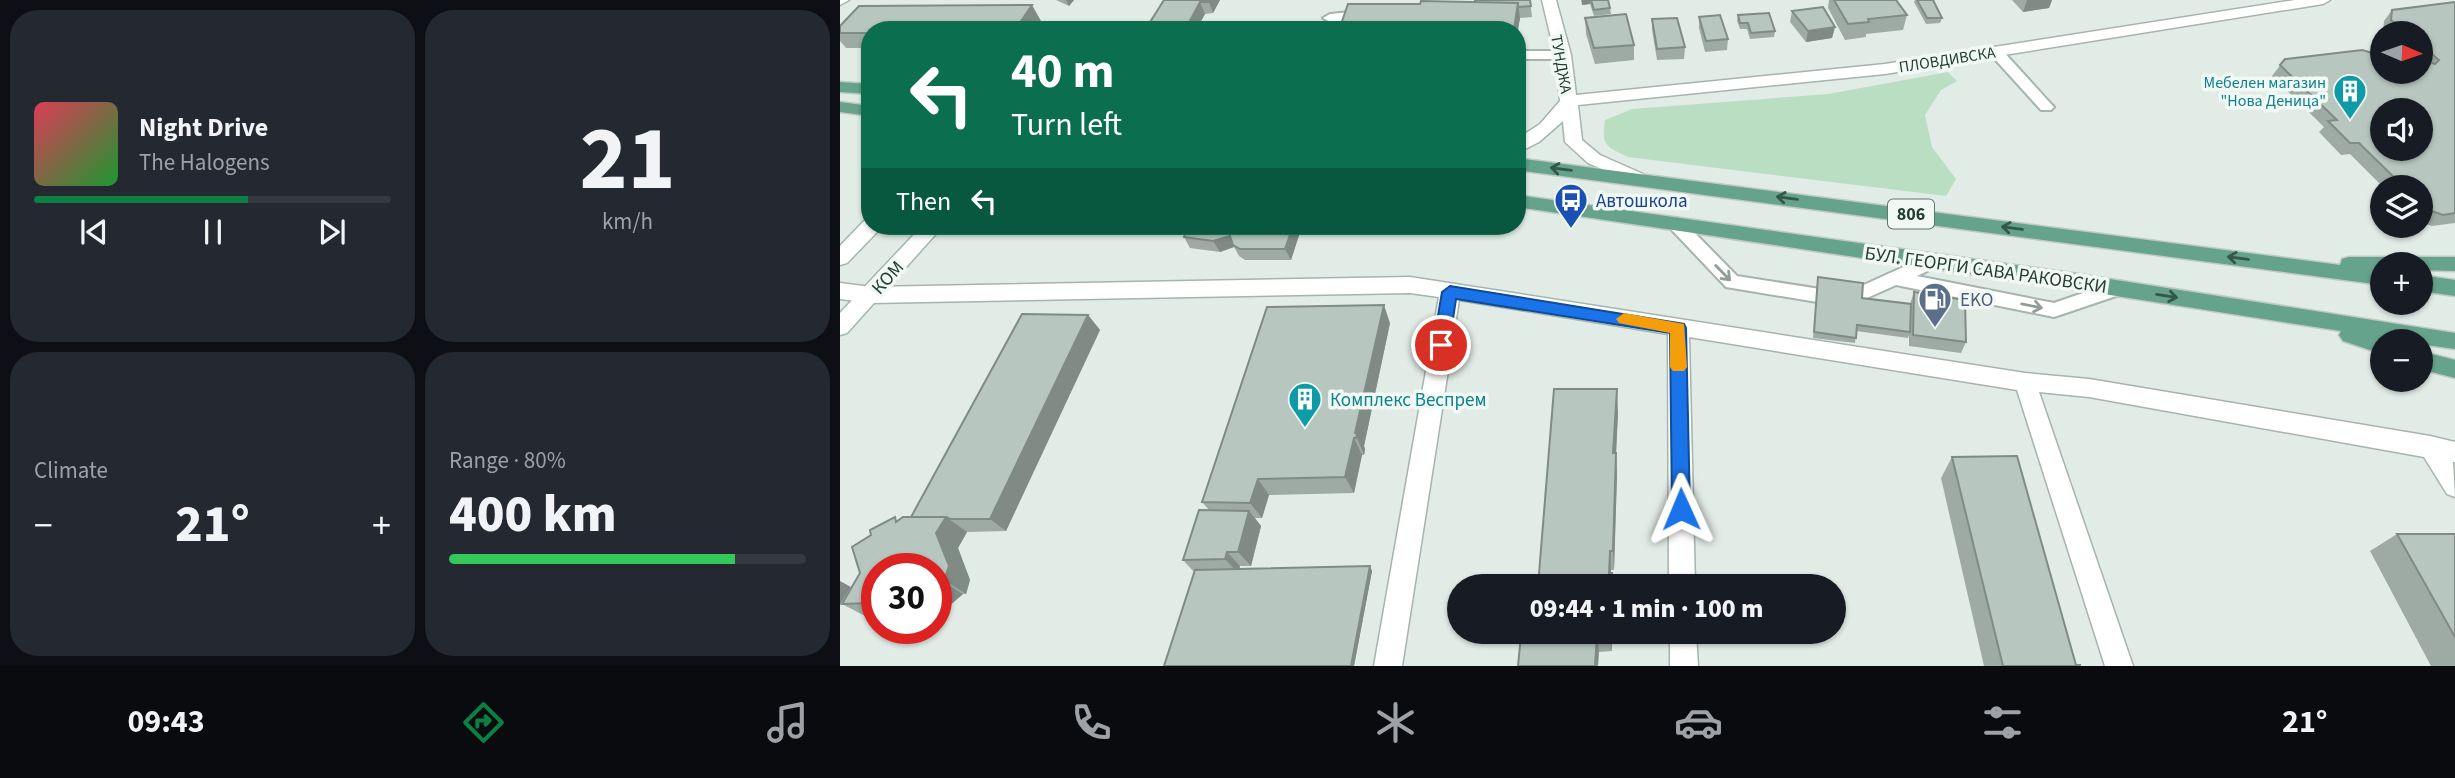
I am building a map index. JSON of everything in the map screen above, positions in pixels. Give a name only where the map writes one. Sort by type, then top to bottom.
[{"type":"main road","points":[[840,88],[861,89]]},
{"type":"main road","points":[[840,107],[861,110]]},
{"type":"main road","name":"806","points":[[1526,165],[2370,276]]},
{"type":"main road","name":"БУЛ. ГЕОРГИ САВА РАКОВСКИ","points":[[1526,202],[2118,288],[2455,341]]},
{"type":"main road","points":[[2305,267],[2384,262],[2455,264]]},
{"type":"main road","points":[[2433,285],[2455,288]]},
{"type":"main road","points":[[2301,318],[2370,342]]},
{"type":"main road","points":[[2433,363],[2455,369]]},
{"type":"street","name":"ТУНДЖА","points":[[1526,142],[1541,134],[1556,120],[1569,101],[1563,55],[1549,0]]},
{"type":"street","name":"ПЛОВДИВСКА","points":[[1569,101],[1825,76],[2323,0]]},
{"type":"street","points":[[1569,101],[1574,142],[1594,159],[1637,178]]},
{"type":"street","points":[[840,258],[862,235]]},
{"type":"street","name":"КОМ","points":[[840,327],[925,235]]},
{"type":"street","points":[[840,291],[871,295],[1410,285],[2025,382],[2089,388],[2455,452]]},
{"type":"street","points":[[1388,666],[1450,292]]},
{"type":"street","points":[[1678,328],[1682,574]]},
{"type":"street","points":[[2025,382],[2119,666]]},
{"type":"street","points":[[2430,446],[2455,486]]},
{"type":"street","points":[[1683,644],[1684,666]]},
{"type":"lane","points":[[1329,21],[1336,0]]},
{"type":"lane","points":[[1344,21],[1392,12]]},
{"type":"lane","points":[[1996,52],[2046,107]]},
{"type":"lane","points":[[1526,55],[1563,55]]},
{"type":"lane","points":[[1676,224],[1732,282],[1846,300],[1931,261]]},
{"type":"lane","points":[[1893,278],[2054,310],[2118,288]]},
{"type":"green space","points":[[1948,72],[1957,81],[1941,90],[1925,115],[1932,147],[1956,179],[1946,196],[1628,157],[1610,147],[1604,135],[1605,120],[1632,109],[1828,94]]},
{"type":"building","points":[[1164,0],[1210,0],[1200,2],[1190,21],[1151,21]]},
{"type":"building","points":[[1475,0],[1530,0],[1531,6],[1518,7],[1518,3]]},
{"type":"building","points":[[1591,0],[1608,0],[1610,8],[1594,10]]},
{"type":"building","points":[[1834,0],[1896,0],[1907,15],[1848,24]]},
{"type":"building","points":[[1917,0],[1933,0],[1942,18],[1927,18]]},
{"type":"building","points":[[1421,1],[1518,3],[1515,21],[1342,21],[1348,4],[1420,4]]},
{"type":"building","points":[[2455,2],[2455,213],[2443,215],[2433,211],[2433,175],[2392,175],[2377,161],[2433,161],[2433,98],[2370,98],[2370,154],[2359,143],[2350,143],[2328,121],[2337,120],[2280,65],[2285,59],[2362,50],[2370,52],[2370,84],[2433,84],[2433,63],[2439,60],[2433,55],[2433,21],[2391,20],[2392,10]]},
{"type":"building","points":[[1032,5],[1021,21],[861,21],[861,33],[840,33],[840,26],[859,6]]},
{"type":"building","points":[[1823,7],[1835,27],[1808,31],[1792,11]]},
{"type":"building","points":[[1769,13],[1775,31],[1751,33],[1748,23],[1740,23],[1738,15]]},
{"type":"building","points":[[1626,14],[1634,45],[1594,48],[1585,18]]},
{"type":"building","points":[[1720,15],[1728,39],[1706,41],[1699,17]]},
{"type":"building","points":[[1677,18],[1685,47],[1657,49],[1652,19]]},
{"type":"building","points":[[1185,235],[1290,235],[1285,249],[1240,249],[1233,245],[1230,236],[1213,241],[1184,237]]},
{"type":"building","points":[[1818,277],[1863,283],[1862,298],[1911,304],[1910,332],[1857,325],[1856,338],[1814,332]]},
{"type":"building","name":"EKO","points":[[1914,292],[1965,300],[1966,342],[1913,335]]},
{"type":"building","name":"Комплекс Веспрем","points":[[1384,305],[1356,438],[1345,477],[1258,479],[1250,503],[1202,502],[1267,307]]},
{"type":"building","points":[[1022,314],[1088,315],[990,519],[911,517]]},
{"type":"building","points":[[1554,389],[1617,389],[1613,453],[1616,453],[1613,551],[1610,551],[1609,573],[1612,574],[1539,574]]},
{"type":"building","points":[[2017,456],[2076,665],[2080,666],[2003,666],[1952,457]]},
{"type":"building","points":[[1199,510],[1249,511],[1238,552],[1227,552],[1225,559],[1183,560]]},
{"type":"building","points":[[895,517],[896,522],[903,517],[946,517],[936,533],[944,553],[861,553],[861,603],[842,604],[860,573],[852,547],[871,535],[870,530]]},
{"type":"building","points":[[2397,534],[2455,534],[2455,637]]},
{"type":"building","points":[[1370,566],[1351,666],[1164,666],[1195,570]]},
{"type":"building","points":[[1520,644],[1596,644],[1595,666],[1518,666]]},
{"type":"slow traffic","points":[[1624,319],[1678,328],[1679,367]]},
{"type":"place","name":"Мебелен магазин \"Нова Деница\"","points":[[2350,121]]},
{"type":"place","name":"Автошкола","points":[[1571,230]]},
{"type":"place","name":"EKO","points":[[1935,329]]},
{"type":"place","name":"Комплекс Веспрем","points":[[1305,429]]},
{"type":"route","points":[[1441,345],[1450,292],[1678,328],[1681,509]]}]
